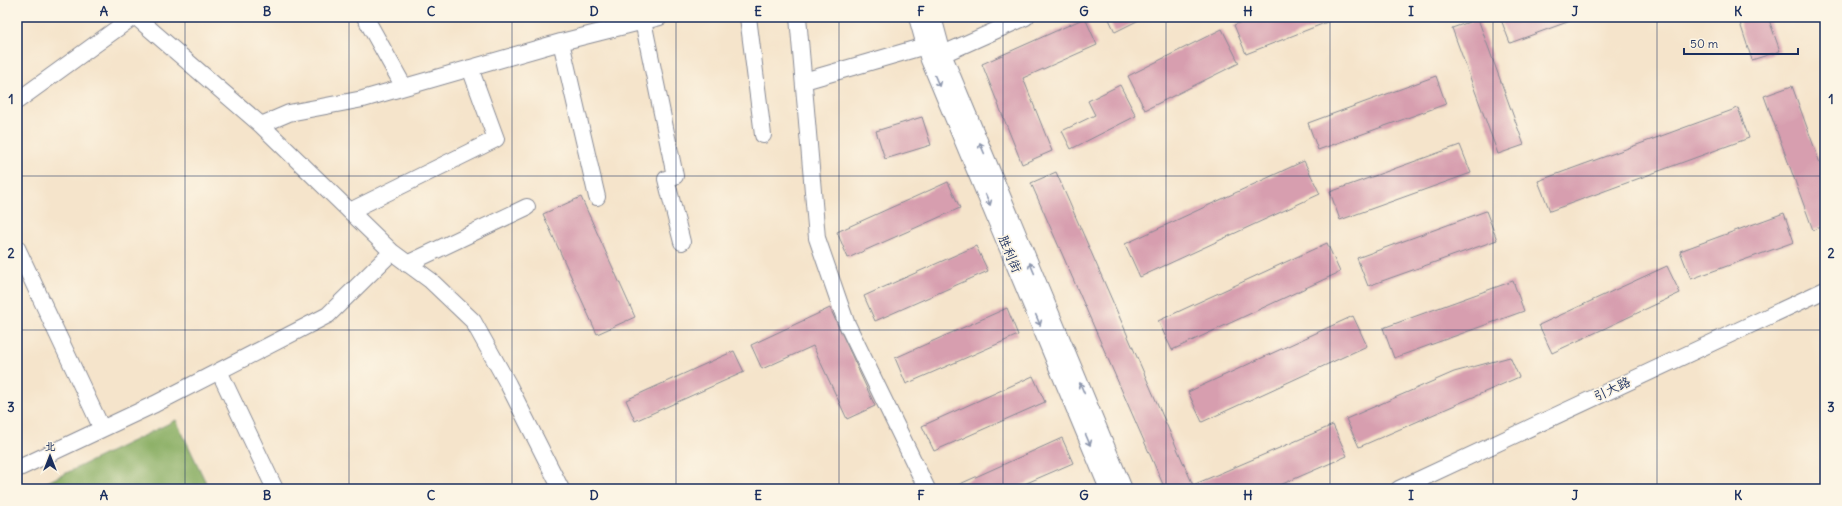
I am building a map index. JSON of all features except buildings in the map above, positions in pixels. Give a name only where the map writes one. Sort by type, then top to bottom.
[{"type":"street","points":[[17,101],[133,17]]},
{"type":"street","points":[[136,17],[261,125],[392,252],[430,280],[473,321],[508,384],[561,489]]},
{"type":"street","points":[[365,17],[404,87]]},
{"type":"street","points":[[261,125],[289,113],[363,99],[561,42],[660,17]]},
{"type":"street","points":[[748,17],[763,135]]},
{"type":"street","points":[[798,17],[817,238],[846,322],[927,489]]},
{"type":"street","name":"胜利街","points":[[916,17],[1124,489]]},
{"type":"street","name":"胜利街","points":[[933,17],[932,54],[1108,489]]},
{"type":"street","points":[[804,81],[932,54],[1026,17]]},
{"type":"street","points":[[644,21],[675,176],[666,179],[682,242]]},
{"type":"street","points":[[561,42],[597,197]]},
{"type":"street","points":[[350,211],[496,140],[470,68]]},
{"type":"street","points":[[407,264],[527,207]]},
{"type":"street","points":[[17,248],[102,429]]},
{"type":"street","points":[[17,469],[155,404],[328,315],[392,252]]},
{"type":"street","name":"引大路","points":[[1399,489],[1825,290]]},
{"type":"street","points":[[219,371],[275,489]]},
{"type":"green space","points":[[176,420],[209,489],[33,489]]}]
